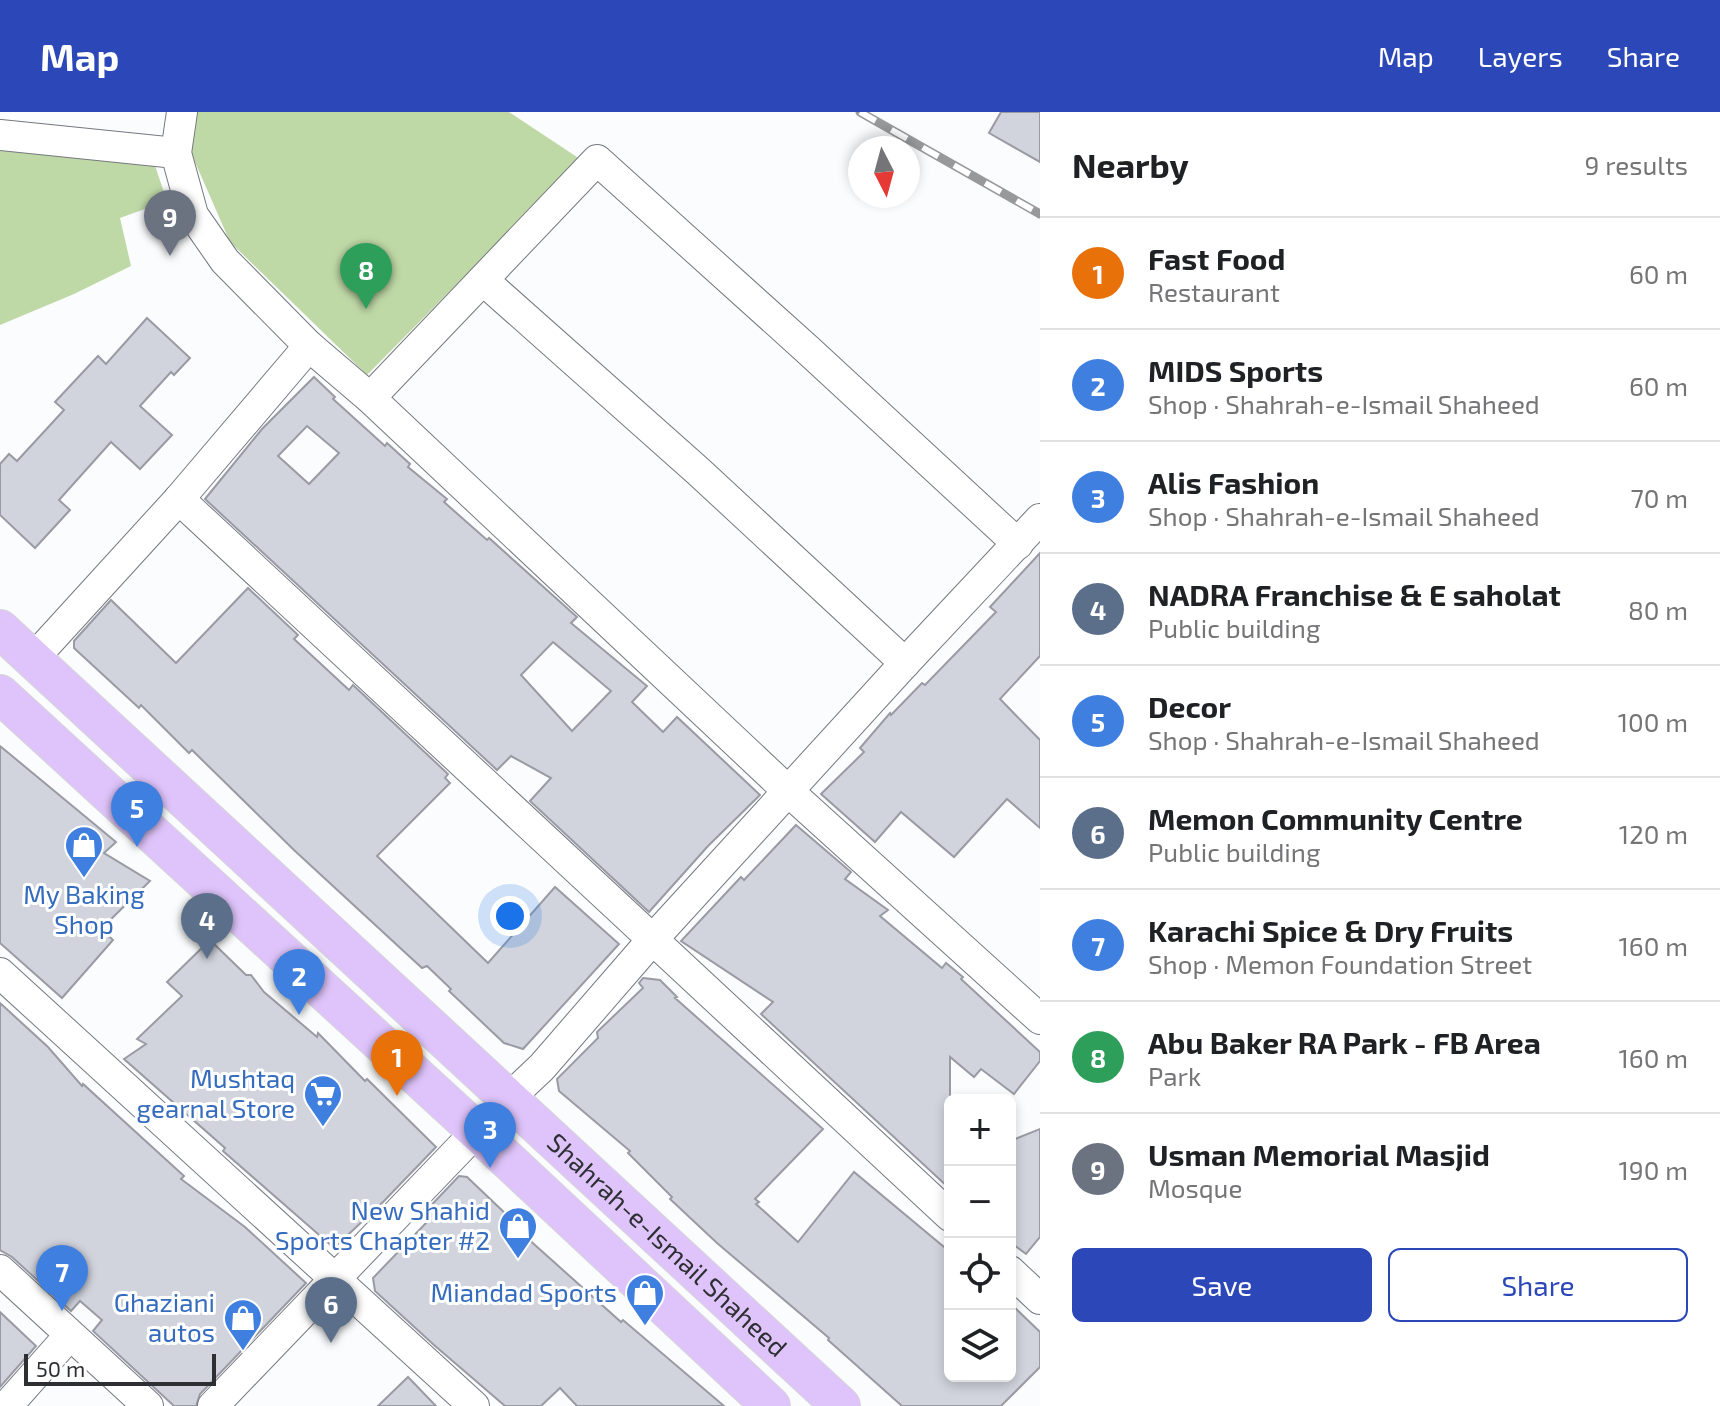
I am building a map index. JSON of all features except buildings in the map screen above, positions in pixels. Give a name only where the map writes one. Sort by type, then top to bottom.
[{"type":"main road","name":"Shahrah-e-Ismail Shaheed","points":[[0,629],[841,1406]]},
{"type":"main road","name":"Shahrah-e-Ismail Shaheed","points":[[0,695],[771,1406]]},
{"type":"street","points":[[182,112],[176,153],[193,215],[225,261],[309,346],[370,398],[788,791],[1040,1019]]},
{"type":"street","points":[[0,135],[176,153]]},
{"type":"street","points":[[370,398],[597,160],[1018,544]]},
{"type":"street","points":[[483,280],[698,471],[905,663]]},
{"type":"street","points":[[33,659],[179,499],[309,346]]},
{"type":"street","points":[[179,499],[944,1210]]},
{"type":"street","points":[[508,1099],[542,1067],[652,940],[1040,519]]},
{"type":"street","points":[[0,973],[474,1406]]},
{"type":"street","points":[[213,1406],[476,1132]]},
{"type":"street","points":[[0,1270],[148,1406]]},
{"type":"street","points":[[1016,1277],[1040,1299]]},
{"type":"street","points":[[7,1406],[69,1336]]},
{"type":"green space","points":[[193,112],[509,112],[580,159],[367,375],[230,242],[188,146]]},
{"type":"green space","points":[[0,147],[153,160],[167,201],[120,218],[131,266],[0,325]]},
{"type":"railway","points":[[860,112],[1040,214]]},
{"type":"place","name":"Usman Memorial Masjid","points":[[170,256]]},
{"type":"place","name":"Abu Baker RA Park - FB Area","points":[[366,309]]},
{"type":"place","name":"Decor","points":[[137,847]]},
{"type":"place","name":"My Baking Shop","points":[[84,879]]},
{"type":"place","name":"NADRA Franchise & E saholat","points":[[207,959]]},
{"type":"place","name":"MIDS Sports","points":[[299,1015]]},
{"type":"place","name":"Fast Food","points":[[397,1096]]},
{"type":"place","name":"Mushtaq gearnal Store","points":[[323,1128]]},
{"type":"place","name":"Alis Fashion","points":[[490,1168]]},
{"type":"place","name":"New Shahid Sports Chapter #2","points":[[518,1260]]},
{"type":"place","name":"Karachi Spice & Dry Fruits","points":[[62,1311]]},
{"type":"place","name":"Miandad Sports","points":[[645,1327]]},
{"type":"place","name":"Memon Community Centre","points":[[331,1343]]},
{"type":"place","name":"Ghaziani autos","points":[[243,1352]]}]
